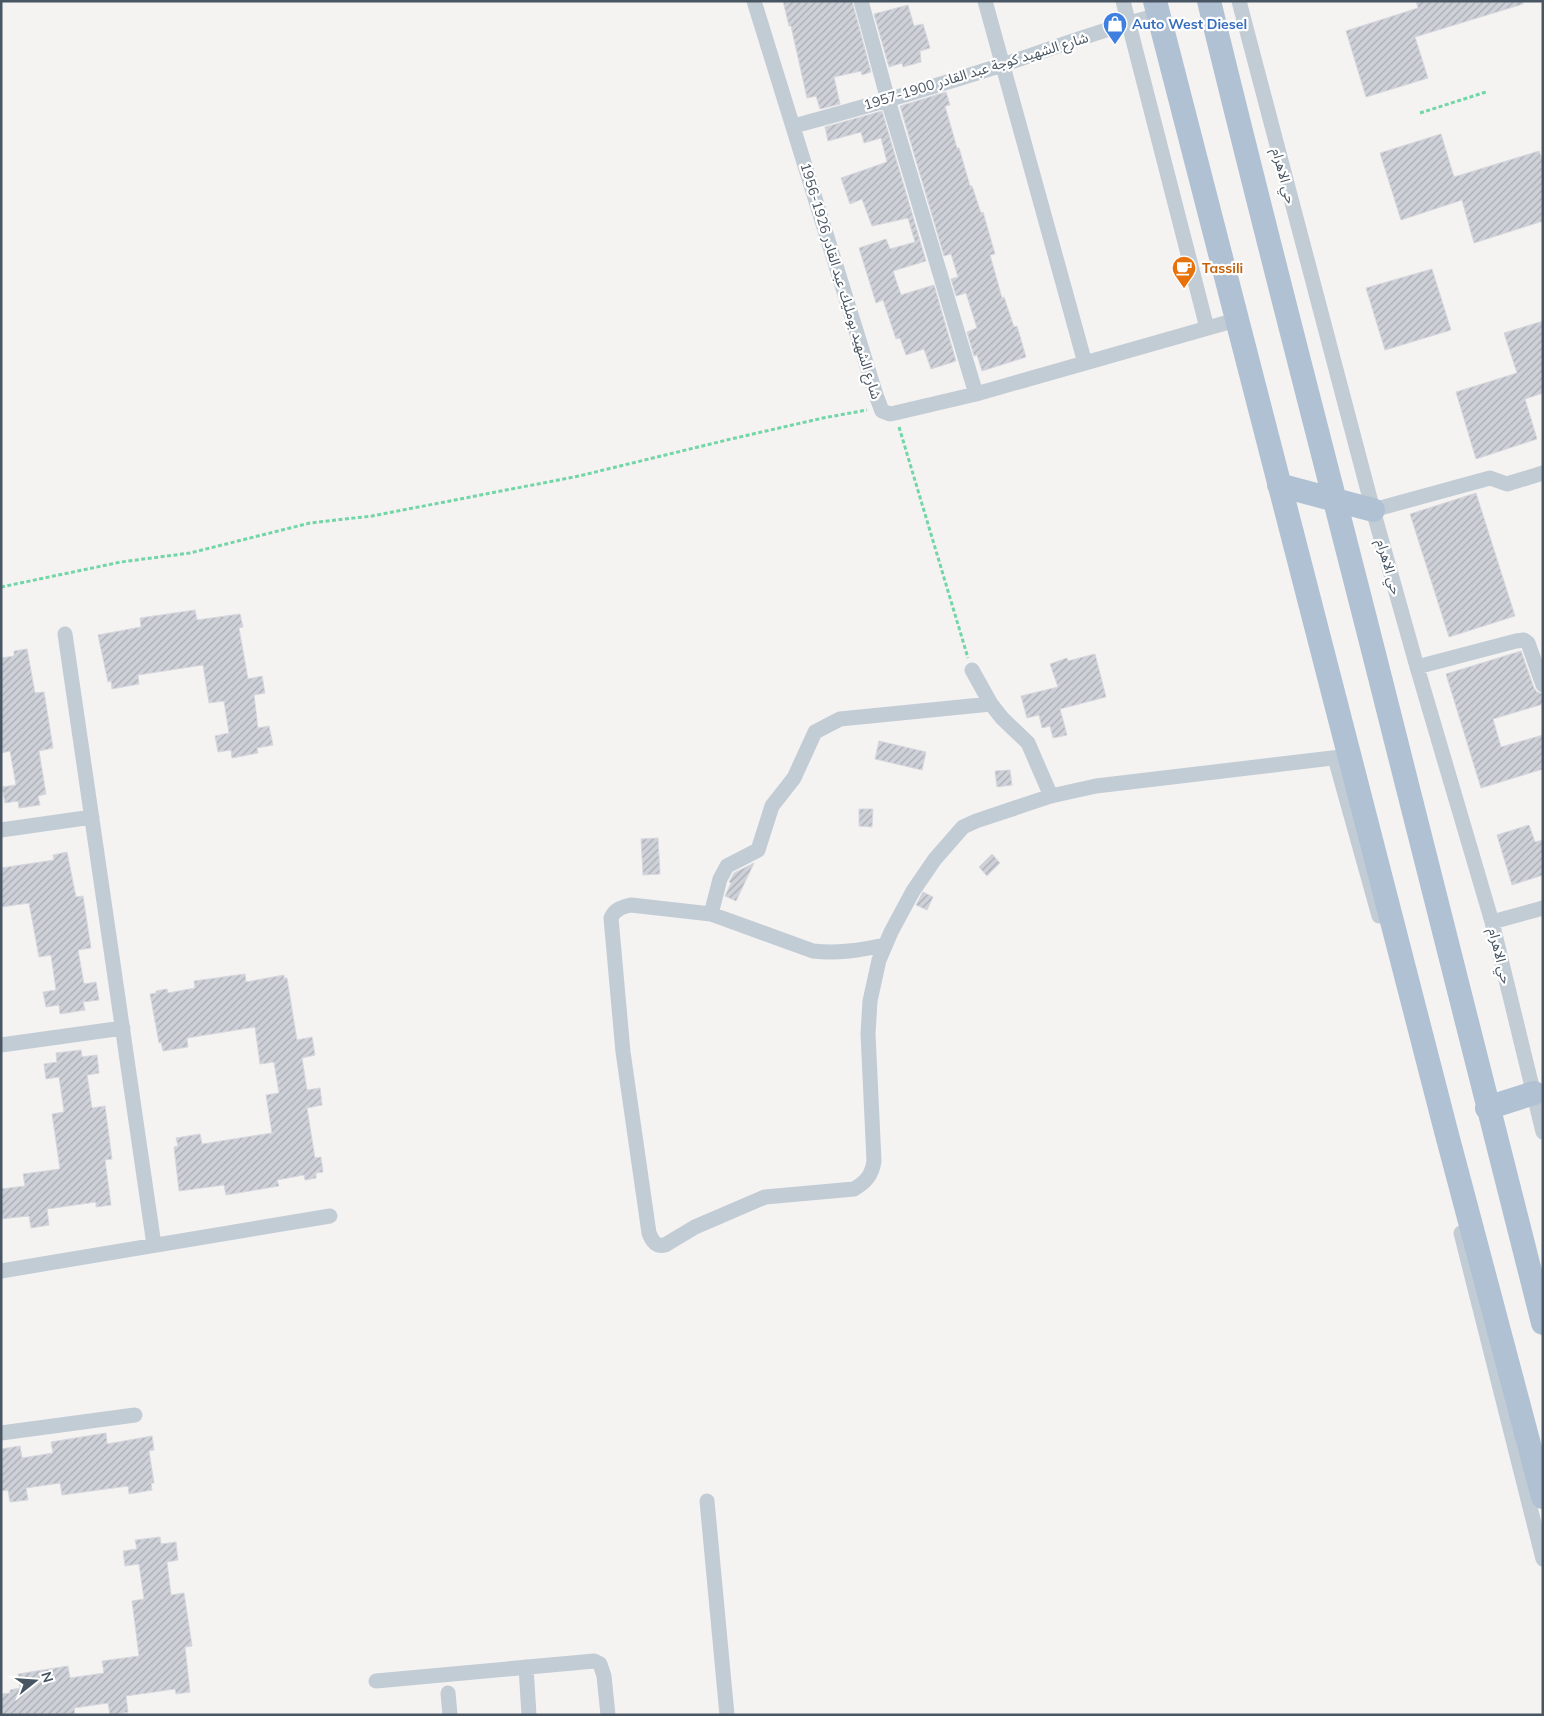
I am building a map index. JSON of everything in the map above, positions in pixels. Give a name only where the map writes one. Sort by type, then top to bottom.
[{"type":"main road","points":[[1209,1],[1487,1108],[1543,1323]]},
{"type":"main road","points":[[1157,8],[1279,485],[1342,757],[1446,1131],[1543,1497]]},
{"type":"main road","points":[[1279,485],[1373,510]]},
{"type":"main road","points":[[1487,1108],[1534,1093]]},
{"type":"street","name":"شارع الشهيد بومليك عبد القادر 1926-1956","points":[[754,1],[880,408],[887,413],[895,413],[976,394],[1236,320]]},
{"type":"street","points":[[861,1],[888,100],[976,394]]},
{"type":"street","points":[[985,1],[1085,363]]},
{"type":"street","points":[[1123,1],[1207,328]]},
{"type":"street","name":"حي الاهرام","points":[[1239,1],[1373,510],[1492,922],[1543,1132]]},
{"type":"street","name":"شارع الشهيد كوجة عبد القادر 1900-1957","points":[[794,126],[888,100],[1002,65],[1128,23],[1157,8]]},
{"type":"street","points":[[1373,510],[1490,478],[1506,484],[1543,473]]},
{"type":"street","points":[[65,634],[154,1245]]},
{"type":"street","points":[[1417,667],[1524,640],[1528,643],[1543,686]]},
{"type":"street","points":[[972,670],[991,704],[1002,718],[1028,743],[1051,796]]},
{"type":"street","points":[[710,914],[720,879],[727,866],[758,850],[772,806],[800,768],[815,732],[840,719],[991,704]]},
{"type":"street","points":[[885,945],[844,951],[813,951],[710,914],[631,905],[618,909],[613,913],[611,918],[623,1052],[649,1233],[653,1241],[660,1246],[671,1242],[695,1227],[757,1200],[772,1196],[829,1193],[854,1189],[861,1185],[872,1173],[874,1161],[868,1034],[870,1001],[879,960],[913,890],[935,859],[963,827],[1051,796],[1096,786],[1342,757],[1543,1559]]},
{"type":"street","points":[[1,830],[92,817]]},
{"type":"street","points":[[1492,922],[1543,908]]},
{"type":"street","points":[[1,1045],[123,1028]]},
{"type":"street","points":[[1,1271],[330,1216]]},
{"type":"street","points":[[1,1433],[135,1415]]},
{"type":"street","points":[[707,1501],[727,1715]]},
{"type":"street","points":[[376,1681],[594,1661],[600,1664],[604,1676],[608,1715]]},
{"type":"street","points":[[526,1667],[529,1715]]},
{"type":"street","points":[[448,1693],[450,1715]]},
{"type":"path","points":[[1420,113],[1486,92]]},
{"type":"path","points":[[1,587],[121,562],[190,553],[310,523],[372,516],[579,476],[823,418],[880,408]]},
{"type":"path","points":[[895,413],[972,670]]},
{"type":"building","points":[[783,1],[852,1],[871,72],[862,75],[861,71],[834,77],[840,104],[820,109],[816,96],[807,98],[791,26],[789,26]]},
{"type":"building","points":[[1416,1],[1523,1],[1523,4],[1415,37],[1428,78],[1366,97],[1346,31],[1418,8]]},
{"type":"building","points":[[908,5],[914,26],[923,24],[930,48],[920,51],[921,62],[903,67],[902,63],[889,67],[874,14]]},
{"type":"building","points":[[946,92],[950,105],[945,106],[957,148],[959,148],[970,186],[972,186],[981,213],[983,212],[995,254],[990,255],[1002,298],[1004,297],[1014,327],[1017,326],[1026,357],[982,371],[977,355],[974,356],[967,332],[977,328],[966,293],[956,296],[951,279],[958,277],[951,254],[944,256],[900,106]]},
{"type":"building","points":[[882,111],[926,261],[893,271],[901,295],[934,285],[956,361],[931,369],[924,349],[906,355],[900,338],[896,339],[883,300],[876,303],[859,248],[886,239],[890,249],[915,242],[908,218],[872,226],[862,199],[850,204],[841,178],[887,162],[881,138],[864,143],[861,132],[828,141],[825,127]]},
{"type":"building","points":[[1441,134],[1454,177],[1539,151],[1543,161],[1543,221],[1474,243],[1462,200],[1401,220],[1380,153]]},
{"type":"building","points":[[1432,269],[1451,330],[1385,350],[1366,288]]},
{"type":"building","points":[[1543,321],[1543,393],[1525,399],[1537,439],[1476,459],[1456,392],[1517,373],[1504,333]]},
{"type":"building","points":[[1476,493],[1515,616],[1449,637],[1410,514]]},
{"type":"building","points":[[195,610],[197,620],[240,614],[243,627],[239,628],[248,679],[262,676],[265,693],[254,695],[258,728],[269,726],[273,745],[257,748],[258,753],[232,758],[231,750],[218,752],[215,736],[229,733],[224,701],[209,703],[203,665],[138,675],[139,684],[112,689],[111,681],[108,682],[98,635],[141,627],[140,618]]},
{"type":"building","points":[[27,649],[35,693],[44,692],[53,748],[39,751],[46,794],[38,796],[40,805],[19,808],[18,801],[5,803],[2,787],[16,785],[10,751],[1,753],[1,658],[14,656],[14,651]]},
{"type":"building","points":[[1521,651],[1534,688],[1537,692],[1543,694],[1543,704],[1493,719],[1501,747],[1543,735],[1543,769],[1481,788],[1446,674]]},
{"type":"building","points":[[1095,654],[1106,697],[1060,709],[1067,735],[1053,738],[1050,726],[1042,728],[1039,715],[1027,718],[1021,696],[1058,687],[1050,664],[1067,658],[1068,661]]},
{"type":"building","points":[[879,741],[926,752],[922,770],[875,759]]},
{"type":"building","points":[[1010,770],[1012,785],[997,787],[995,771]]},
{"type":"building","points":[[859,809],[873,809],[872,827],[859,826]]},
{"type":"building","points":[[1529,825],[1535,842],[1543,840],[1543,875],[1512,885],[1497,835]]},
{"type":"building","points":[[658,838],[660,874],[643,875],[641,839]]},
{"type":"building","points":[[67,852],[76,897],[83,896],[91,948],[78,950],[84,984],[96,982],[99,1000],[83,1002],[85,1010],[60,1014],[59,1005],[46,1007],[43,992],[56,990],[51,955],[39,957],[29,903],[1,907],[1,868],[54,860],[53,855]]},
{"type":"building","points":[[992,854],[1000,863],[987,876],[979,867]]},
{"type":"building","points":[[754,863],[736,901],[725,896],[734,873]]},
{"type":"building","points":[[923,892],[933,897],[927,910],[916,905]]},
{"type":"building","points":[[245,974],[246,982],[284,975],[284,978],[287,978],[297,1040],[312,1037],[315,1055],[302,1058],[307,1090],[320,1088],[322,1105],[307,1108],[315,1158],[321,1157],[323,1172],[316,1173],[316,1178],[305,1180],[304,1175],[277,1180],[279,1186],[226,1195],[224,1185],[179,1191],[174,1147],[178,1146],[176,1138],[200,1134],[202,1144],[272,1133],[266,1095],[279,1093],[274,1062],[260,1064],[255,1027],[187,1038],[188,1047],[163,1051],[161,1042],[159,1043],[150,994],[167,989],[168,993],[195,988],[194,981]]},
{"type":"building","points":[[81,1050],[82,1057],[97,1055],[99,1073],[87,1075],[92,1108],[105,1106],[112,1159],[105,1160],[111,1205],[96,1207],[96,1202],[47,1209],[49,1225],[31,1228],[29,1216],[1,1219],[1,1189],[25,1186],[23,1174],[60,1169],[52,1114],[64,1112],[59,1077],[46,1079],[44,1064],[57,1062],[56,1053]]},
{"type":"building","points":[[106,1433],[107,1444],[152,1436],[154,1450],[149,1451],[154,1483],[151,1483],[152,1490],[129,1494],[128,1486],[62,1495],[60,1483],[26,1488],[28,1500],[10,1502],[8,1490],[1,1491],[1,1449],[20,1446],[22,1458],[53,1453],[51,1442]]},
{"type":"building","points":[[160,1537],[161,1544],[176,1542],[178,1560],[167,1562],[171,1595],[184,1593],[192,1646],[185,1647],[190,1692],[176,1694],[175,1689],[126,1696],[128,1712],[112,1715],[110,1715],[108,1703],[74,1708],[75,1715],[1,1715],[1,1694],[10,1693],[10,1690],[20,1688],[18,1674],[68,1666],[70,1678],[104,1673],[102,1661],[139,1656],[132,1601],[144,1599],[139,1564],[125,1566],[123,1551],[137,1549],[135,1540]]},
{"type":"place","name":"Auto West Diesel","points":[[1115,45]]},
{"type":"place","name":"Tassili","points":[[1184,289]]}]
